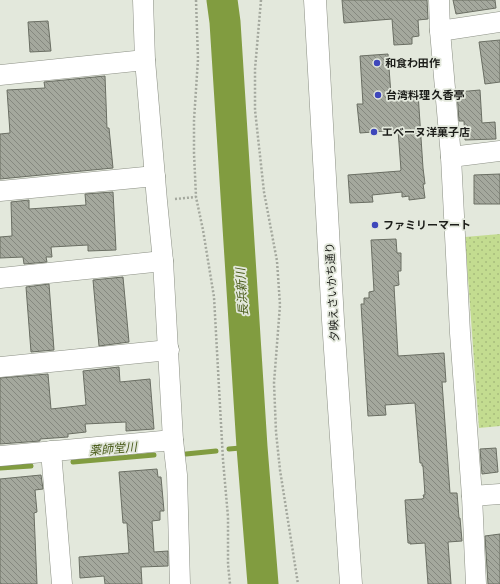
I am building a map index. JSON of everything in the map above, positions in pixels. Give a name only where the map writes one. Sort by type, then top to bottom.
[{"type":"street","points":[[143,0],[145,60],[163,261],[177,475],[180,584]]},
{"type":"street","name":"夕映えさいかち通り","points":[[315,0],[332,304],[351,584]]},
{"type":"street","points":[[439,0],[440,31],[451,157],[460,333],[472,496],[476,584]]},
{"type":"street","points":[[440,31],[500,22]]},
{"type":"street","points":[[0,75],[145,60]]},
{"type":"street","points":[[451,157],[500,151]]},
{"type":"street","points":[[0,191],[155,176]]},
{"type":"street","points":[[0,278],[163,261]]},
{"type":"street","points":[[0,367],[169,350]]},
{"type":"street","points":[[0,456],[174,440]]},
{"type":"street","points":[[51,451],[62,584]]},
{"type":"street","points":[[472,496],[500,494]]},
{"type":"path","points":[[196,0],[198,58],[194,120],[196,197],[214,297],[223,460],[228,517],[228,564],[230,584]]},
{"type":"path","points":[[261,0],[255,70],[255,110],[264,192],[277,261],[280,305],[274,383],[276,432],[280,470],[298,584]]},
{"type":"green space","points":[[500,234],[500,426],[479,428],[465,237]]},
{"type":"building","points":[[342,0],[427,0],[428,19],[418,20],[419,36],[412,37],[412,44],[394,45],[392,19],[344,23]]},
{"type":"building","points":[[453,0],[495,0],[496,8],[456,14]]},
{"type":"building","points":[[48,21],[51,51],[30,52],[28,22]]},
{"type":"building","points":[[500,40],[500,82],[485,84],[479,42]]},
{"type":"building","points":[[388,54],[391,95],[418,93],[425,198],[409,200],[409,196],[402,197],[402,192],[372,195],[373,202],[350,203],[348,175],[401,170],[398,130],[360,133],[357,104],[363,104],[360,56]]},
{"type":"building","points":[[105,76],[107,128],[109,128],[113,168],[0,179],[0,134],[10,133],[7,90],[45,88],[44,82]]},
{"type":"building","points":[[480,90],[482,123],[495,122],[496,139],[465,140],[464,121],[459,121],[457,92]]},
{"type":"building","points":[[500,174],[500,204],[474,204],[474,175]]},
{"type":"building","points":[[113,192],[116,250],[88,251],[88,245],[51,247],[52,257],[46,257],[47,262],[24,264],[23,257],[0,258],[0,237],[12,236],[11,202],[29,200],[29,209],[86,205],[85,194]]},
{"type":"building","points":[[396,239],[397,253],[401,253],[401,271],[398,271],[399,285],[394,286],[398,356],[444,353],[446,382],[442,382],[450,493],[457,493],[462,541],[448,542],[451,584],[428,584],[425,543],[408,543],[405,500],[422,499],[424,498],[423,495],[425,495],[423,466],[422,463],[420,463],[415,403],[385,405],[386,415],[368,416],[361,304],[364,304],[364,298],[369,298],[369,292],[374,291],[371,240]]},
{"type":"building","points":[[123,277],[129,342],[99,346],[93,280]]},
{"type":"building","points":[[49,284],[54,350],[31,352],[26,287]]},
{"type":"building","points":[[119,367],[120,382],[150,379],[154,429],[126,431],[126,422],[85,424],[86,432],[68,434],[68,437],[0,444],[0,378],[48,374],[51,409],[86,405],[83,371]]},
{"type":"building","points":[[496,448],[498,472],[482,474],[480,449]]},
{"type":"building","points":[[157,469],[158,477],[161,477],[164,511],[160,511],[160,520],[152,521],[154,552],[168,551],[168,566],[141,567],[142,584],[105,584],[104,576],[80,578],[79,557],[129,553],[127,523],[123,523],[119,472]]},
{"type":"building","points":[[41,475],[43,489],[35,490],[37,512],[34,513],[37,584],[0,584],[0,479]]},
{"type":"building","points":[[500,534],[500,584],[488,584],[485,536]]},
{"type":"waterway","name":"長浜新川","points":[[222,0],[225,22],[252,447],[263,584]]},
{"type":"waterway","name":"薬師堂川","points":[[229,449],[252,447]]},
{"type":"waterway","name":"薬師堂川","points":[[186,454],[216,451]]},
{"type":"waterway","name":"薬師堂川","points":[[73,462],[154,455]]},
{"type":"waterway","name":"薬師堂川","points":[[0,468],[31,466]]},
{"type":"place","name":"和食わ田作","points":[[377,63]]},
{"type":"place","name":"台湾料理 久香亭","points":[[378,95]]},
{"type":"place","name":"エベーヌ洋菓子店","points":[[374,132]]},
{"type":"place","name":"ファミリーマート","points":[[375,225]]}]
